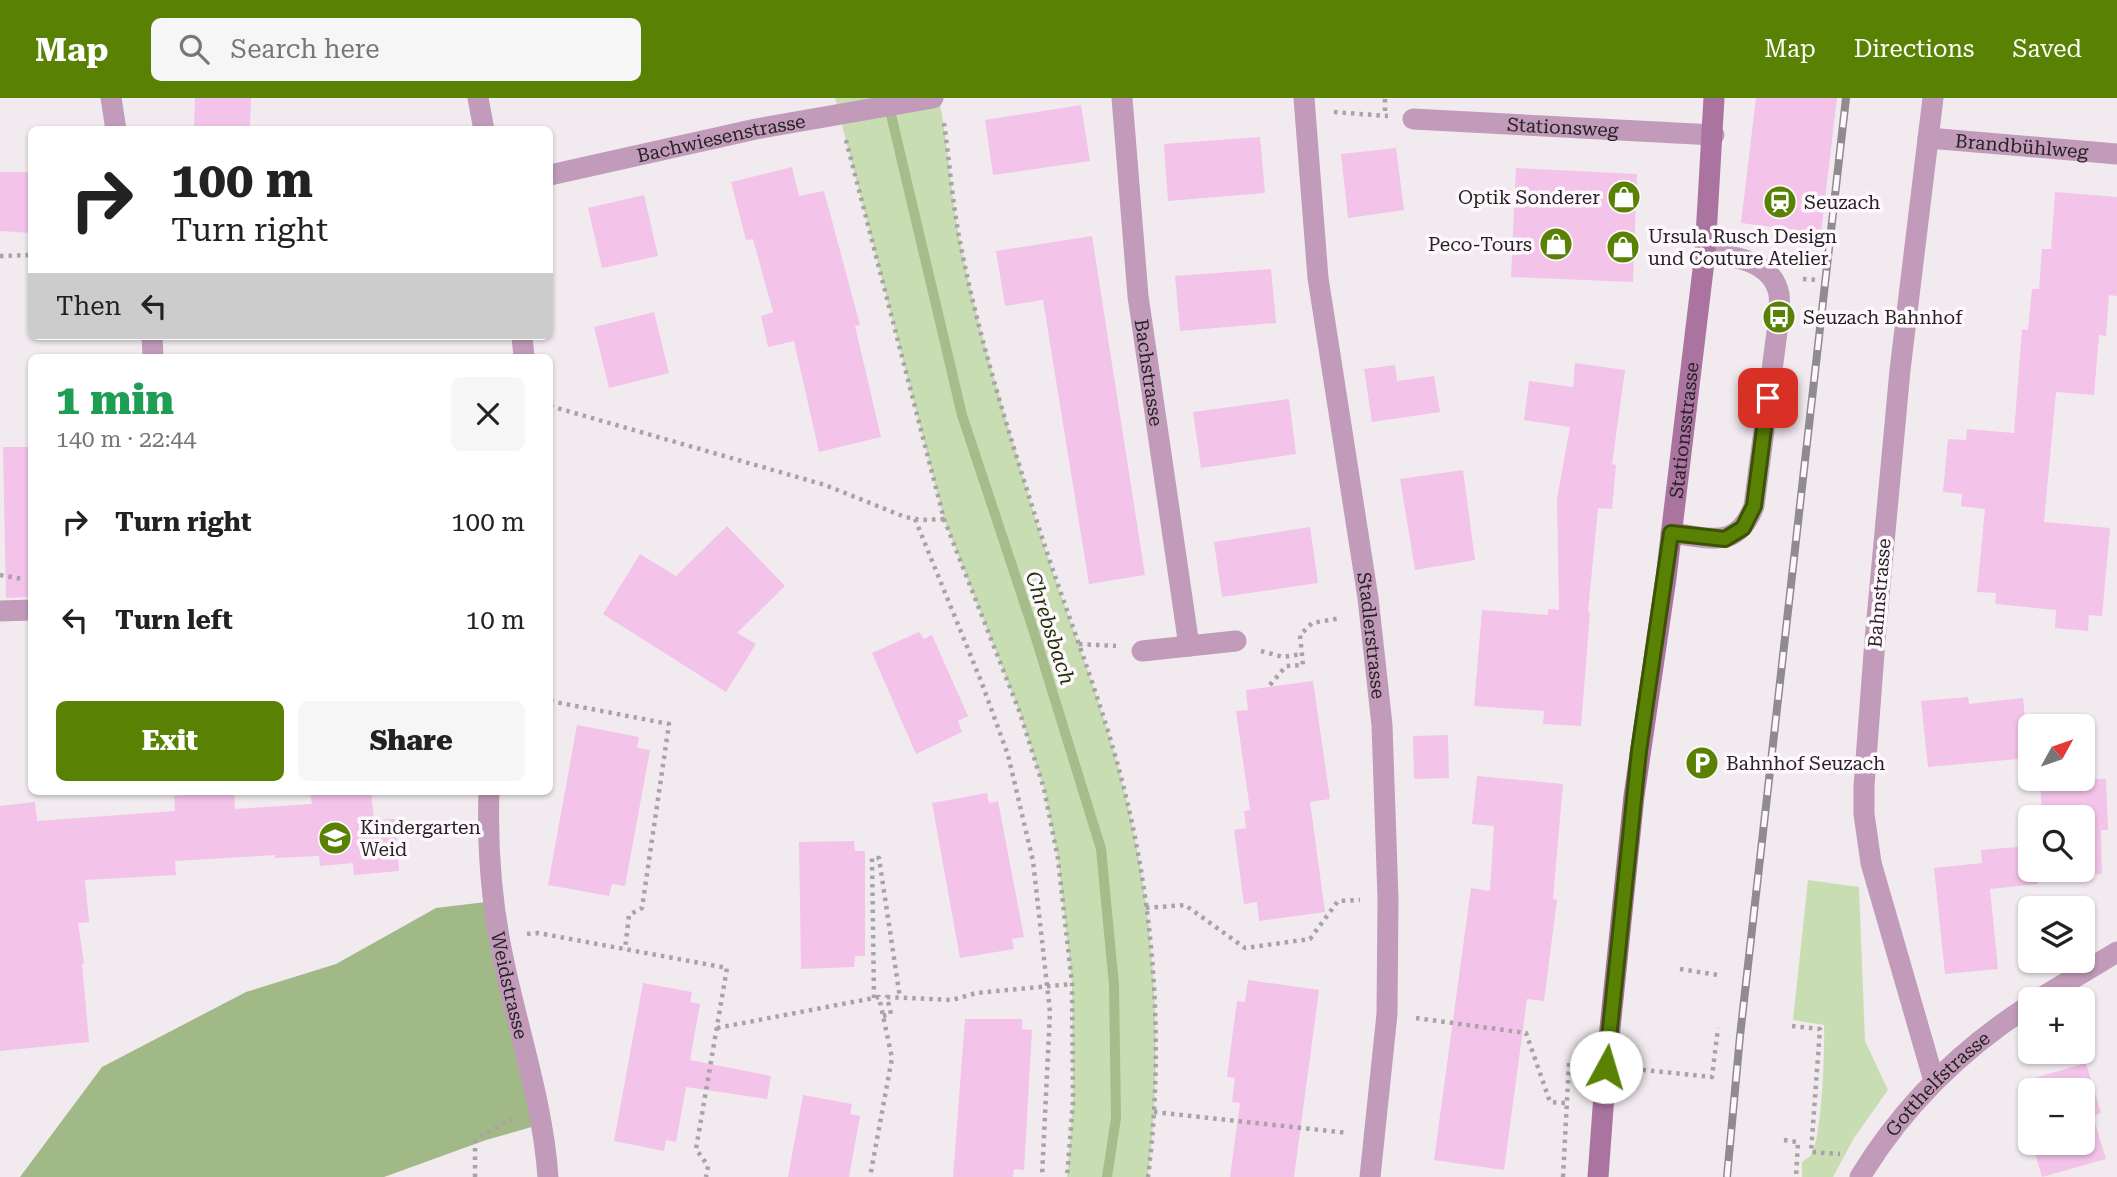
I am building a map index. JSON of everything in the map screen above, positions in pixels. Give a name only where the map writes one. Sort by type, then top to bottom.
[{"type":"main road","name":"Stationsstrasse","points":[[1598,1177],[1607,1053],[1635,785],[1671,533],[1705,253],[1714,135],[1714,98]]},
{"type":"street","points":[[111,98],[115,126]]},
{"type":"street","points":[[478,98],[483,126]]},
{"type":"street","name":"Bachstrasse","points":[[1122,98],[1138,296],[1189,646]]},
{"type":"street","name":"Stadlerstrasse","points":[[1304,98],[1318,278],[1370,613],[1382,725],[1388,899],[1387,1014],[1370,1177]]},
{"type":"street","name":"Bahnstrasse","points":[[1933,98],[1900,370],[1874,640],[1864,814],[1871,863],[1934,1081]]},
{"type":"street","name":"Bachwiesenstrasse","points":[[553,174],[717,137],[839,114],[930,105]]},
{"type":"street","name":"Stationsweg","points":[[1413,119],[1714,135]]},
{"type":"street","name":"Brandbühlweg","points":[[1928,138],[2117,154]]},
{"type":"street","points":[[1671,533],[1725,539],[1743,528],[1750,518],[1754,506],[1779,317],[1779,294],[1771,277],[1756,265],[1737,256],[1705,253]]},
{"type":"street","points":[[0,611],[28,610]]},
{"type":"street","points":[[1142,650],[1237,641]]},
{"type":"street","name":"Weidstrasse","points":[[489,795],[491,870],[499,936],[538,1105],[548,1177]]},
{"type":"street","points":[[2063,987],[2113,962]]},
{"type":"street","name":"Gotthelfstrasse","points":[[1860,1177],[1892,1129],[1934,1081],[1988,1034],[2018,1013]]},
{"type":"path","points":[[930,105],[975,309],[1032,509],[1118,765],[1131,820],[1146,908],[1154,1002],[1154,1112],[1148,1177]]},
{"type":"path","points":[[1331,112],[1352,112]]},
{"type":"path","points":[[839,114],[944,520],[1020,713],[1044,789],[1058,859],[1072,984],[1073,1102],[1067,1177]]},
{"type":"path","points":[[0,256],[28,255]]},
{"type":"path","points":[[553,407],[815,482],[896,514],[915,519],[944,520]]},
{"type":"path","points":[[915,519],[1008,755],[1033,860],[1050,1012],[1042,1177]]},
{"type":"path","points":[[0,575],[28,580]]},
{"type":"path","points":[[1270,685],[1286,666],[1303,665],[1300,635],[1312,623],[1370,613]]},
{"type":"path","points":[[1237,641],[1238,650],[1255,649],[1283,656],[1302,654]]},
{"type":"path","points":[[553,702],[669,724],[642,908],[629,915],[625,950]]},
{"type":"path","points":[[874,998],[872,858],[879,858],[900,998]]},
{"type":"path","points":[[1146,908],[1185,905],[1245,948],[1310,939],[1339,901],[1388,899]]},
{"type":"path","points":[[499,936],[538,933],[727,968],[696,1149],[708,1166],[706,1177]]},
{"type":"path","points":[[1680,969],[1718,975]]},
{"type":"path","points":[[883,1016],[891,1014],[887,997],[953,1000],[976,993],[1072,984]]},
{"type":"path","points":[[717,1028],[879,998],[891,1058],[870,1177]]},
{"type":"path","points":[[1387,1014],[1526,1033],[1550,1102],[1566,1103]]},
{"type":"path","points":[[1792,1026],[1820,1029],[1811,1152],[1830,1154]]},
{"type":"path","points":[[1675,1073],[1712,1077],[1718,1028]]},
{"type":"path","points":[[1563,1177],[1569,1063]]},
{"type":"path","points":[[475,1177],[475,1142],[480,1136],[538,1105]]},
{"type":"path","points":[[1154,1112],[1375,1136]]},
{"type":"path","points":[[1784,1140],[1811,1143]]},
{"type":"path","points":[[1796,1177],[1798,1142]]},
{"type":"green space","points":[[835,98],[939,98],[958,233],[977,316],[1041,537],[1107,730],[1130,813],[1148,916],[1153,968],[1156,1073],[1148,1177],[1067,1177],[1073,1102],[1072,984],[1058,859],[1044,789],[1020,713],[944,519]]},
{"type":"green space","points":[[1808,880],[1859,887],[1865,1041],[1888,1090],[1854,1138],[1833,1177],[1802,1177],[1802,1162],[1811,1155],[1818,1131],[1824,1052],[1824,1025],[1793,1020]]},
{"type":"green space","points":[[494,901],[542,1124],[486,1140],[384,1177],[20,1177],[102,1067],[246,992],[336,964],[436,908]]},
{"type":"building","points":[[195,98],[251,98],[250,126],[194,126]]},
{"type":"building","points":[[1756,98],[1837,98],[1821,233],[1741,223]]},
{"type":"building","points":[[1081,105],[1090,161],[993,175],[985,120]]},
{"type":"building","points":[[1260,137],[1265,193],[1168,201],[1164,144]]},
{"type":"building","points":[[1396,148],[1404,210],[1348,218],[1341,154]]},
{"type":"building","points":[[792,167],[799,196],[824,191],[860,325],[855,326],[881,437],[819,452],[794,341],[768,347],[761,316],[773,312],[753,239],[746,240],[731,182]]},
{"type":"building","points":[[1516,168],[1637,174],[1633,282],[1511,277]]},
{"type":"building","points":[[0,172],[28,172],[28,233],[0,231]]},
{"type":"building","points":[[2055,192],[2117,197],[2117,296],[2109,295],[2106,336],[2099,335],[2094,395],[2056,392],[2044,522],[2110,528],[2102,616],[2089,615],[2088,631],[2055,628],[2056,610],[1995,604],[1996,593],[1977,592],[1985,509],[1961,506],[1962,494],[1943,492],[1948,439],[1966,440],[1967,429],[2014,433],[2022,329],[2028,330],[2032,289],[2039,289],[2042,249],[2051,249]]},
{"type":"building","points":[[644,195],[658,256],[602,268],[588,208]]},
{"type":"building","points":[[1092,236],[1145,575],[1089,584],[1043,300],[1005,306],[996,251]]},
{"type":"building","points":[[1271,269],[1276,323],[1180,331],[1175,276]]},
{"type":"building","points":[[654,312],[669,373],[609,388],[594,327]]},
{"type":"building","points":[[1575,363],[1625,370],[1612,464],[1616,465],[1612,509],[1598,508],[1581,726],[1543,724],[1544,711],[1474,706],[1482,610],[1548,615],[1548,609],[1559,610],[1557,499],[1570,427],[1524,420],[1529,381],[1573,387]]},
{"type":"building","points":[[1395,365],[1397,381],[1434,376],[1440,412],[1372,422],[1364,369]]},
{"type":"building","points":[[1289,399],[1296,454],[1201,468],[1193,412]]},
{"type":"building","points":[[3,447],[28,447],[28,597],[6,598]]},
{"type":"building","points":[[1463,470],[1475,560],[1415,570],[1400,479]]},
{"type":"building","points":[[727,526],[785,586],[737,633],[756,644],[726,692],[603,614],[640,554],[676,576]]},
{"type":"building","points":[[1310,527],[1318,583],[1222,597],[1214,542]]},
{"type":"building","points":[[919,632],[924,639],[932,635],[968,716],[958,721],[962,732],[916,754],[872,653]]},
{"type":"building","points":[[1313,681],[1330,799],[1310,802],[1325,912],[1259,921],[1257,902],[1244,904],[1234,830],[1246,828],[1244,811],[1250,810],[1236,711],[1248,710],[1246,690]]},
{"type":"building","points":[[1968,697],[1969,704],[2023,698],[2025,714],[2018,714],[2018,759],[1928,767],[1921,701]]},
{"type":"building","points":[[577,725],[639,737],[637,748],[650,750],[625,886],[612,884],[609,896],[548,885]]},
{"type":"building","points":[[1448,735],[1449,778],[1414,779],[1413,736]]},
{"type":"building","points":[[1477,776],[1563,784],[1553,899],[1557,900],[1544,1001],[1527,999],[1504,1170],[1434,1160],[1471,888],[1490,891],[1494,826],[1472,824]]},
{"type":"building","points":[[2095,779],[2106,779],[2108,830],[2101,830],[2102,874],[2095,874],[2095,805],[2041,805],[2041,791],[2095,791]]},
{"type":"building","points":[[987,793],[989,803],[998,801],[1024,937],[1012,939],[1014,949],[960,958],[932,803]]},
{"type":"building","points":[[189,795],[234,795],[235,809],[312,804],[310,795],[371,795],[374,820],[395,819],[399,871],[354,875],[353,863],[320,866],[319,856],[275,858],[275,855],[175,861],[176,875],[85,880],[89,922],[78,923],[84,963],[89,1042],[0,1051],[0,806],[35,802],[37,821],[175,811],[174,796]]},
{"type":"building","points":[[854,841],[855,851],[865,851],[865,956],[855,956],[854,967],[801,969],[799,842]]},
{"type":"building","points":[[2018,847],[2018,882],[2038,884],[1990,889],[1998,969],[1945,974],[1934,868],[1982,863],[1981,850]]},
{"type":"building","points":[[1248,980],[1319,990],[1294,1177],[1230,1177],[1240,1103],[1232,1102],[1235,1078],[1227,1077],[1237,1001],[1245,1002]]},
{"type":"building","points":[[643,983],[692,992],[690,1002],[700,1004],[690,1060],[771,1076],[767,1099],[686,1087],[676,1142],[666,1140],[664,1151],[614,1141]]},
{"type":"building","points":[[965,1019],[1022,1019],[1022,1029],[1032,1030],[1024,1170],[1014,1169],[1013,1177],[953,1177]]},
{"type":"building","points":[[2086,1064],[2090,1078],[2034,1078]]},
{"type":"building","points":[[2095,1093],[2101,1113],[2095,1115]]},
{"type":"building","points":[[803,1095],[852,1104],[850,1114],[860,1116],[849,1177],[788,1177]]},
{"type":"building","points":[[2095,1123],[2106,1159],[2042,1177],[2036,1155],[2095,1155]]},
{"type":"waterway","name":"Chrebsbach","points":[[888,102],[962,415],[1034,632],[1101,849],[1114,985],[1116,1118],[1107,1177]]},
{"type":"railway","points":[[1727,1177],[1740,1036],[1846,98]]},
{"type":"place","name":"Optik Sonderer","points":[[1624,197]]},
{"type":"place","name":"Seuzach","points":[[1780,202]]},
{"type":"place","name":"Peco-Tours","points":[[1556,244]]},
{"type":"place","name":"Ursula Rusch Design und Couture Atelier","points":[[1623,247]]},
{"type":"place","name":"Seuzach Bahnhof","points":[[1779,317]]},
{"type":"place","name":"Bahnhof Seuzach","points":[[1702,763]]},
{"type":"place","name":"Kindergarten Weid","points":[[335,838]]},
{"type":"route","points":[[1606,1067],[1639,751],[1671,533],[1725,539],[1743,528],[1754,506],[1768,398]]}]
